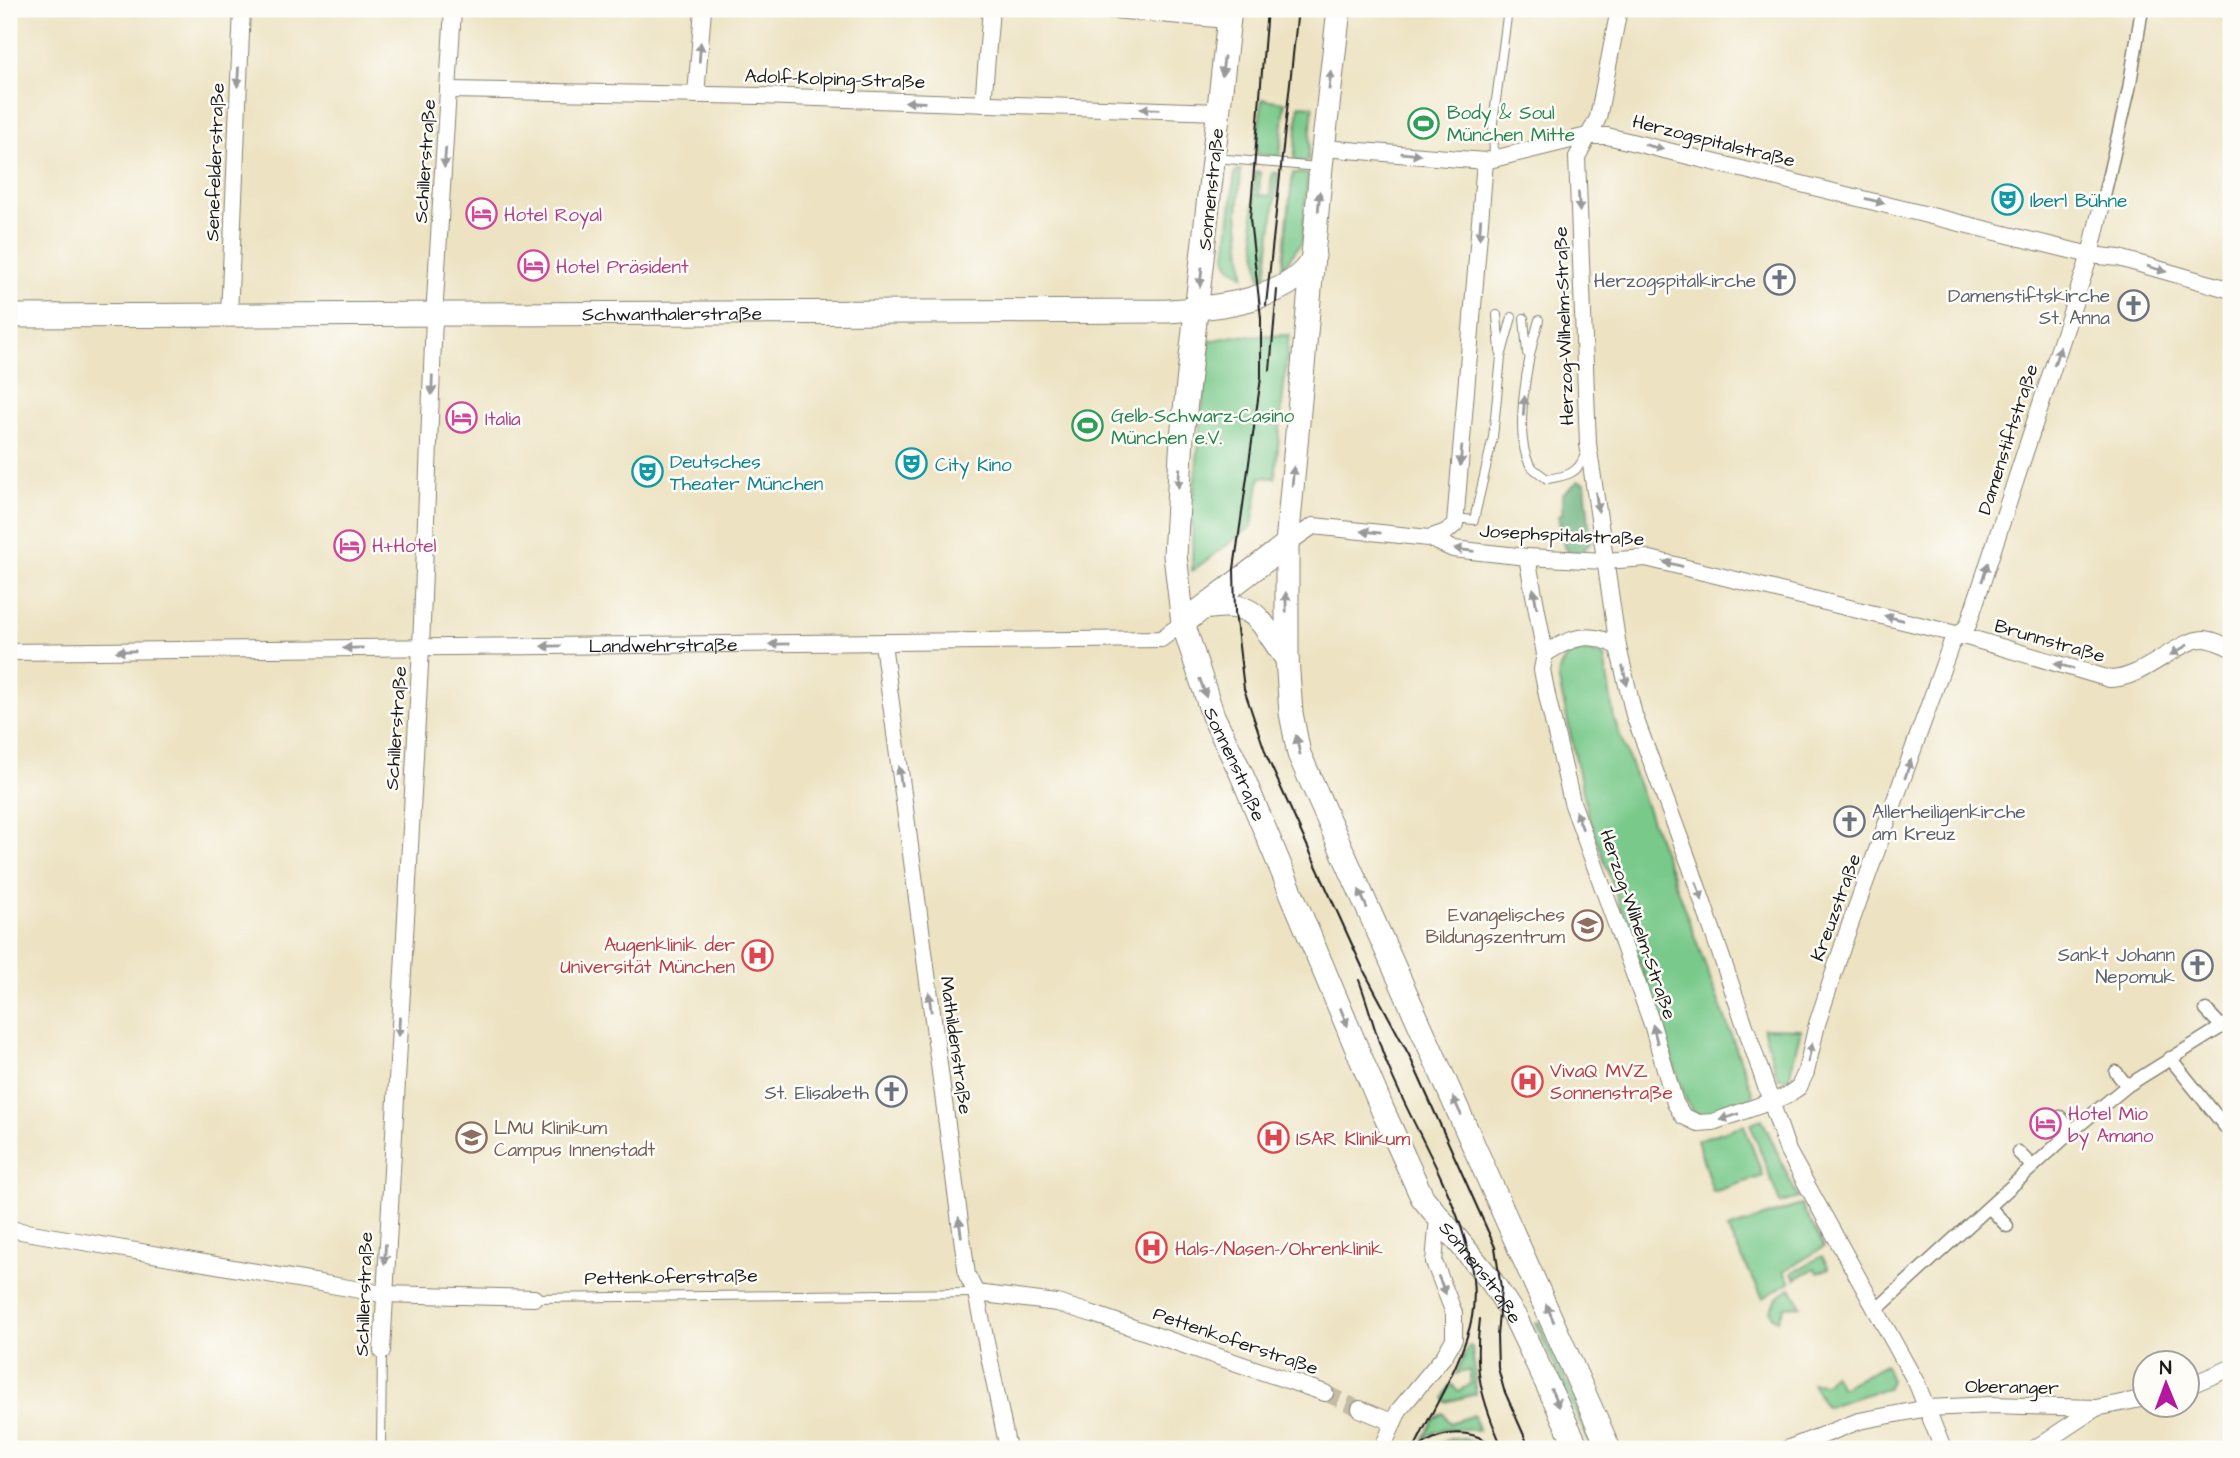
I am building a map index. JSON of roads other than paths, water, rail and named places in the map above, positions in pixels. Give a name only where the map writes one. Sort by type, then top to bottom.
[{"type":"main road","name":"Sonnenstraße","points":[[1339,9],[1322,158],[1287,544],[1287,659],[1291,713],[1299,754],[1609,1449]]},
{"type":"main road","name":"Sonnenstraße","points":[[1229,15],[1182,437],[1175,541],[1183,623],[1213,716],[1241,773],[1383,1111],[1422,1197],[1492,1282],[1515,1317],[1578,1449]]},
{"type":"main road","name":"Schwanthalerstraße","points":[[9,316],[434,317],[1198,309],[1277,290],[1303,274],[1315,253]]},
{"type":"main road","name":"Landwehrstraße","points":[[1183,623],[1287,544]]},
{"type":"main road","points":[[1202,608],[1230,604],[1244,607],[1258,620],[1287,659]]},
{"type":"street","name":"Senefelderstraße","points":[[229,316],[242,9]]},
{"type":"street","name":"Schillerstraße","points":[[382,1351],[383,1294],[421,647],[434,317],[453,9]]},
{"type":"street","points":[[696,95],[703,9]]},
{"type":"street","points":[[983,104],[991,9]]},
{"type":"street","points":[[1102,9],[1229,15]]},
{"type":"street","name":"Herzog-Wilhelm-Straße","points":[[1619,9],[1598,118],[1577,157],[1588,444],[1618,647],[1634,715],[1690,864],[1788,1151],[1875,1311],[1902,1355],[1928,1408],[1943,1449]]},
{"type":"street","points":[[2102,204],[2129,89],[2142,9]]},
{"type":"street","name":"Adolf-Kolping-Straße","points":[[450,90],[1219,112]]},
{"type":"street","name":"Herzogspitalstraße","points":[[1322,158],[1490,160],[1587,136],[1608,136],[2090,255],[2119,258],[2231,290]]},
{"type":"street","points":[[1429,538],[1449,531],[1455,518],[1490,160]]},
{"type":"street","name":"Damenstiftstraße","points":[[1960,635],[1968,625],[2090,255],[2102,204]]},
{"type":"street","name":"Josephspitalstraße","points":[[1287,544],[1313,526],[1429,538],[1453,549],[1527,557],[1605,561],[1646,558],[1960,635]]},
{"type":"street","name":"Herzog-Wilhelm-Straße","points":[[1527,557],[1545,654],[1542,670],[1573,802],[1652,1024],[1677,1108],[1687,1119],[1703,1124],[1770,1103]]},
{"type":"street","name":"Landwehrstraße","points":[[9,652],[1161,639],[1183,623]]},
{"type":"street","name":"Brunnstraße","points":[[1960,635],[2099,677],[2119,679],[2130,676],[2194,641],[2215,641],[2231,649]]},
{"type":"street","name":"Kreuzstraße","points":[[1770,1103],[1798,1087],[1807,1072],[1817,1024],[1846,936],[1951,644],[1960,635]]},
{"type":"street","points":[[1545,654],[1580,636],[1601,637],[1618,647]]},
{"type":"street","name":"Mathildenstraße","points":[[883,643],[967,1275],[975,1293],[1008,1449]]},
{"type":"street","points":[[1875,1311],[2073,1131],[2127,1086],[2226,1024],[2206,1010]]},
{"type":"street","points":[[2169,1058],[2231,1135]]},
{"type":"street","points":[[2116,1072],[2127,1086]]},
{"type":"street","points":[[2060,1117],[2073,1131]]},
{"type":"street","points":[[2018,1152],[2033,1167]]},
{"type":"street","points":[[1990,1208],[2007,1226]]},
{"type":"street","points":[[1382,1449],[1392,1422],[1454,1339],[1454,1313],[1434,1262],[1438,1218]]},
{"type":"street","name":"Pettenkoferstraße","points":[[9,1229],[383,1294],[534,1298]]},
{"type":"street","name":"Pettenkoferstraße","points":[[975,1293],[1057,1303],[1325,1393]]},
{"type":"street","points":[[2202,1380],[2231,1368]]},
{"type":"street","name":"Oberanger","points":[[1790,1448],[1858,1421],[1928,1408],[1992,1405],[2096,1408],[2132,1401]]},
{"type":"street","name":"Oberanger","points":[[2034,1449],[2096,1408]]},
{"type":"street","points":[[1360,1409],[1392,1422]]},
{"type":"lane","points":[[1490,160],[1508,9]]},
{"type":"lane","points":[[1214,158],[1322,158]]},
{"type":"lane","points":[[1497,315],[1501,358]]},
{"type":"lane","points":[[1455,518],[1474,520],[1481,476],[1493,437],[1501,358],[1512,317]]},
{"type":"lane","points":[[1524,318],[1527,359],[1522,428],[1530,464],[1547,479],[1570,475],[1583,463],[1588,444]]},
{"type":"lane","points":[[1527,359],[1539,320]]},
{"type":"lane","name":"Pettenkoferstraße","points":[[534,1298],[975,1293]]},
{"type":"lane","name":"Schillerstraße","points":[[382,1351],[382,1449]]},
{"type":"tunnel","points":[[1325,1393],[1360,1409]]},
{"type":"tram line","points":[[1267,9],[1250,219],[1261,318],[1261,378],[1234,569],[1235,612],[1244,689],[1267,757],[1364,971],[1409,1055],[1495,1247],[1501,1288],[1497,1336],[1498,1368],[1504,1390],[1530,1449]]},
{"type":"tram line","points":[[1266,305],[1298,9]]},
{"type":"tram line","points":[[1270,370],[1277,290]]},
{"type":"tram line","points":[[1359,980],[1388,1066],[1459,1221],[1469,1254],[1474,1286],[1472,1317],[1462,1350],[1414,1449]]},
{"type":"tram line","points":[[1480,1319],[1478,1355],[1481,1386],[1503,1449]]},
{"type":"tram line","points":[[1417,1449],[1437,1437],[1458,1433],[1479,1437],[1498,1449]]},
{"type":"place","name":"Body & Soul München Mitte","points":[[1424,123]]},
{"type":"place","name":"Iberl Bühne","points":[[2007,200]]},
{"type":"place","name":"Hotel Royal","points":[[481,214]]},
{"type":"place","name":"Hotel Präsident","points":[[533,266]]},
{"type":"place","name":"Herzogspitalkirche","points":[[1779,280]]},
{"type":"place","name":"Damenstiftskirche St. Anna","points":[[2133,306]]},
{"type":"place","name":"Italia","points":[[462,418]]},
{"type":"place","name":"Gelb-Schwarz-Casino München e.V.","points":[[1088,426]]},
{"type":"place","name":"City Kino","points":[[912,464]]},
{"type":"place","name":"Deutsches Theater München","points":[[647,472]]},
{"type":"place","name":"H+Hotel","points":[[349,545]]},
{"type":"place","name":"Allerheiligenkirche am Kreuz","points":[[1849,822]]},
{"type":"place","name":"Evangelisches Bildungszentrum","points":[[1588,925]]},
{"type":"place","name":"Augenklinik der Universität München","points":[[758,955]]},
{"type":"place","name":"Sankt Johann Nepomuk","points":[[2198,965]]},
{"type":"place","name":"VivaQ MVZ Sonnenstraße","points":[[1527,1081]]},
{"type":"place","name":"St. Elisabeth","points":[[892,1092]]},
{"type":"place","name":"Hotel Mio by Amano","points":[[2045,1124]]},
{"type":"place","name":"LMU Klinikum Campus Innenstadt","points":[[471,1138]]},
{"type":"place","name":"ISAR Klinikum","points":[[1273,1138]]},
{"type":"place","name":"Hals-/Nasen-/Ohrenklinik","points":[[1152,1248]]}]
